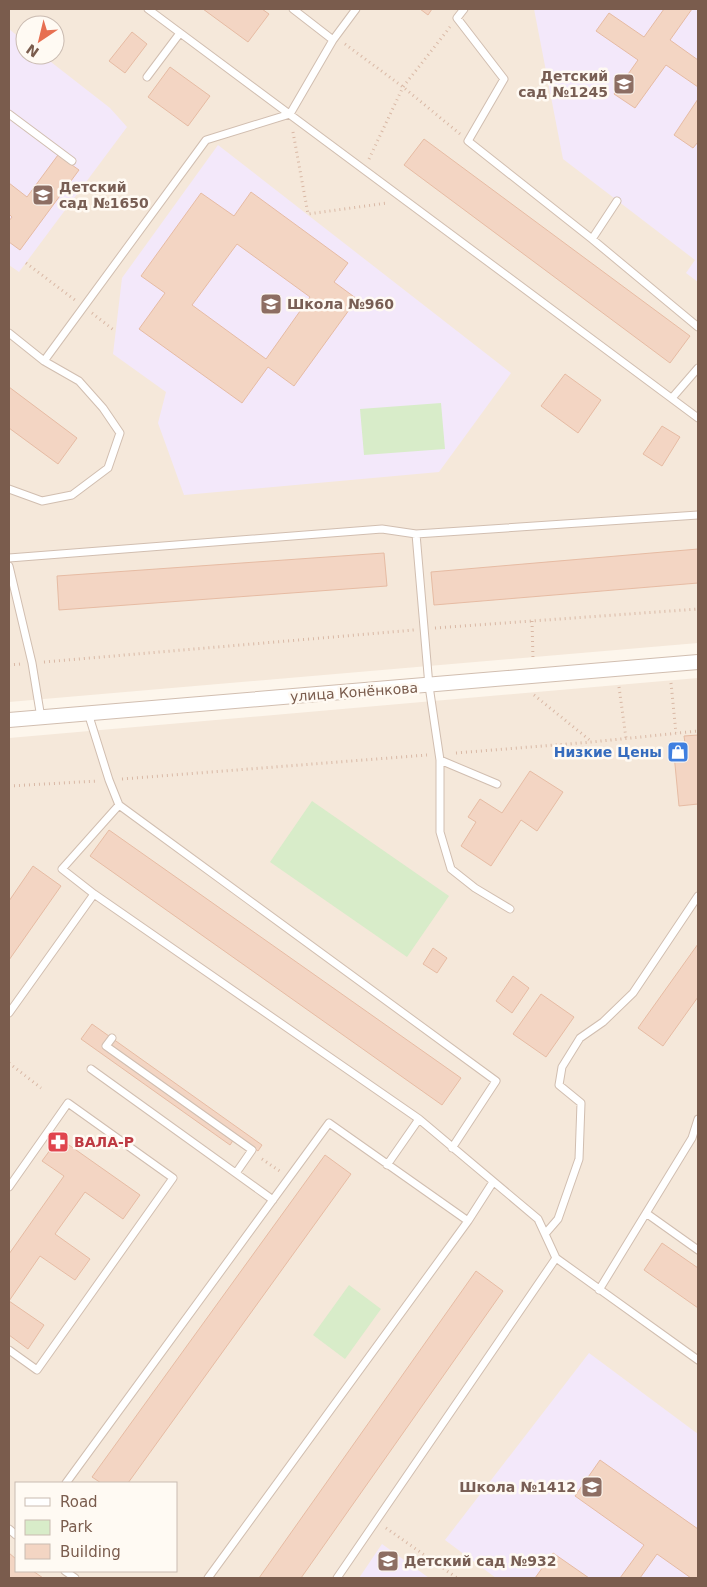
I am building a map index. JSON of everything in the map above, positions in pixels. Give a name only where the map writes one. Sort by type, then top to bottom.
[{"type":"street","name":"улица Конёнкова","points":[[9,720],[698,662]]},
{"type":"lane","points":[[148,9],[698,418]]},
{"type":"lane","points":[[292,9],[333,40]]},
{"type":"lane","points":[[44,361],[206,140],[290,114],[333,40],[356,9]]},
{"type":"lane","points":[[464,9],[457,18],[504,79],[468,141],[592,239],[698,327]]},
{"type":"lane","points":[[147,77],[180,33]]},
{"type":"lane","points":[[9,114],[72,161]]},
{"type":"lane","points":[[592,239],[617,201]]},
{"type":"lane","points":[[9,333],[44,361],[79,381],[103,408],[120,433],[108,468],[72,495],[42,501],[9,489]]},
{"type":"lane","points":[[672,398],[698,368]]},
{"type":"lane","points":[[9,558],[382,529],[416,534],[698,515]]},
{"type":"lane","points":[[416,534],[429,686],[440,758],[440,832],[451,869],[475,888],[510,909]]},
{"type":"lane","points":[[9,566],[32,663],[41,718]]},
{"type":"lane","points":[[88,713],[119,805],[496,1081],[452,1148]]},
{"type":"lane","points":[[440,758],[497,784]]},
{"type":"lane","points":[[119,805],[62,869],[94,894],[419,1119],[538,1219],[556,1258],[698,1360]]},
{"type":"lane","points":[[9,1013],[94,894]]},
{"type":"lane","points":[[545,1234],[558,1218],[579,1159],[581,1103],[559,1085],[562,1067],[580,1038],[603,1022],[633,993],[698,896]]},
{"type":"lane","points":[[112,1038],[106,1046],[252,1150],[236,1173]]},
{"type":"lane","points":[[91,1069],[273,1200]]},
{"type":"lane","points":[[9,1187],[68,1103],[173,1178],[37,1370],[9,1350]]},
{"type":"lane","points":[[388,1165],[419,1119]]},
{"type":"lane","points":[[599,1290],[692,1138],[698,1119]]},
{"type":"lane","points":[[67,1482],[329,1123],[468,1220]]},
{"type":"lane","points":[[208,1578],[468,1220],[493,1182]]},
{"type":"lane","points":[[646,1213],[698,1250]]},
{"type":"lane","points":[[338,1578],[378,1522],[556,1258]]},
{"type":"path","points":[[364,169],[404,87],[457,18]]},
{"type":"path","points":[[333,40],[347,45],[404,87],[468,141]]},
{"type":"path","points":[[290,114],[308,214],[405,200]]},
{"type":"path","points":[[26,263],[115,331]]},
{"type":"path","points":[[9,665],[424,629],[698,609]]},
{"type":"path","points":[[532,621],[534,659]]},
{"type":"path","points":[[671,683],[676,733]]},
{"type":"path","points":[[619,688],[626,738]]},
{"type":"path","points":[[534,695],[592,742]]},
{"type":"path","points":[[9,786],[440,758],[698,731]]},
{"type":"path","points":[[9,1063],[41,1088]]},
{"type":"path","points":[[246,1180],[262,1158],[290,1178]]},
{"type":"path","points":[[378,1522],[457,1578]]},
{"type":"shaded area","points":[[9,9],[698,9],[698,643],[9,702]]},
{"type":"shaded area","name":"Детский сад №1245","points":[[534,9],[698,9],[698,282],[686,273],[695,260],[563,159]]},
{"type":"shaded area","name":"Детский сад №1650","points":[[9,29],[15,34],[15,65],[55,65],[110,108],[127,127],[19,272],[9,265]]},
{"type":"shaded area","name":"Школа №960","points":[[218,145],[511,373],[439,472],[184,495],[158,423],[166,392],[113,354],[122,278]]},
{"type":"shaded area","points":[[698,678],[698,1578],[9,1578],[9,738]]},
{"type":"shaded area","name":"Школа №1412","points":[[589,1353],[698,1434],[698,1578],[496,1578],[445,1540]]},
{"type":"shaded area","name":"Детский сад №932","points":[[382,1544],[429,1578],[359,1578]]},
{"type":"green space","points":[[441,403],[445,449],[364,455],[360,409]]},
{"type":"green space","points":[[312,801],[449,896],[407,957],[270,862]]},
{"type":"green space","points":[[349,1285],[381,1309],[345,1359],[313,1335]]},
{"type":"building","points":[[203,9],[262,9],[269,14],[248,42]]},
{"type":"building","points":[[420,9],[432,9],[428,15]]},
{"type":"building","points":[[664,9],[692,9],[670,40],[698,60],[698,87],[666,65],[635,108],[614,94],[638,60],[596,31],[609,13],[644,37]]},
{"type":"building","points":[[132,32],[147,44],[125,73],[109,61]]},
{"type":"building","points":[[170,67],[210,96],[188,126],[148,97]]},
{"type":"building","points":[[698,99],[698,142],[693,148],[674,135]]},
{"type":"building","points":[[424,139],[690,336],[670,363],[404,165]]},
{"type":"building","points":[[58,155],[79,170],[20,250],[9,242],[9,221],[12,217],[9,214],[9,183],[27,197]]},
{"type":"building","points":[[251,192],[348,263],[334,282],[357,299],[294,386],[268,367],[242,403],[139,329],[165,293],[141,276],[201,193],[234,216]],"holes":[[[237,244],[310,297],[266,359],[192,305]]]},
{"type":"building","points":[[565,374],[601,400],[578,433],[541,406]]},
{"type":"building","points":[[9,387],[77,438],[58,464],[9,428]]},
{"type":"building","points":[[662,426],[680,437],[662,466],[643,454]]},
{"type":"building","points":[[698,549],[698,583],[434,605],[431,572]]},
{"type":"building","points":[[384,553],[387,586],[59,610],[57,576]]},
{"type":"building","points":[[698,735],[698,804],[679,806],[673,744],[685,743],[684,736]]},
{"type":"building","points":[[530,771],[563,792],[537,831],[521,820],[491,866],[461,846],[476,822],[468,817],[480,799],[502,813]]},
{"type":"building","points":[[109,830],[461,1078],[442,1105],[90,856]]},
{"type":"building","points":[[33,866],[61,886],[9,960],[9,901]]},
{"type":"building","points":[[698,944],[698,997],[663,1046],[638,1028]]},
{"type":"building","points":[[433,948],[447,958],[437,973],[423,964]]},
{"type":"building","points":[[513,976],[529,988],[512,1013],[496,1001]]},
{"type":"building","points":[[541,994],[574,1017],[546,1057],[513,1034]]},
{"type":"building","points":[[92,1024],[262,1145],[258,1151],[236,1136],[230,1145],[81,1039]]},
{"type":"building","points":[[59,1138],[140,1195],[123,1219],[85,1192],[55,1234],[90,1259],[75,1280],[40,1256],[9,1301],[9,1254],[64,1176],[42,1161]]},
{"type":"building","points":[[325,1155],[351,1174],[129,1482],[100,1482],[92,1477]]},
{"type":"building","points":[[662,1243],[698,1268],[698,1308],[644,1270]]},
{"type":"building","points":[[476,1271],[503,1291],[301,1578],[259,1578]]},
{"type":"building","points":[[9,1301],[44,1325],[28,1349],[9,1335]]},
{"type":"building","points":[[600,1460],[698,1529],[698,1578],[691,1578],[657,1554],[640,1578],[620,1578],[644,1545],[575,1496]]},
{"type":"building","points":[[9,1553],[15,1558],[15,1572],[34,1572],[43,1578],[9,1578]]},
{"type":"building","points":[[553,1553],[589,1578],[535,1578]]},
{"type":"place","name":"Детский сад №1245","points":[[624,84]]},
{"type":"place","name":"Детский сад №1650","points":[[43,195]]},
{"type":"place","name":"Школа №960","points":[[271,304]]},
{"type":"place","name":"Низкие Цены","points":[[678,752]]},
{"type":"place","name":"ВАЛА-Р","points":[[58,1142]]},
{"type":"place","name":"Школа №1412","points":[[592,1487]]},
{"type":"place","name":"Детский сад №932","points":[[388,1561]]}]
